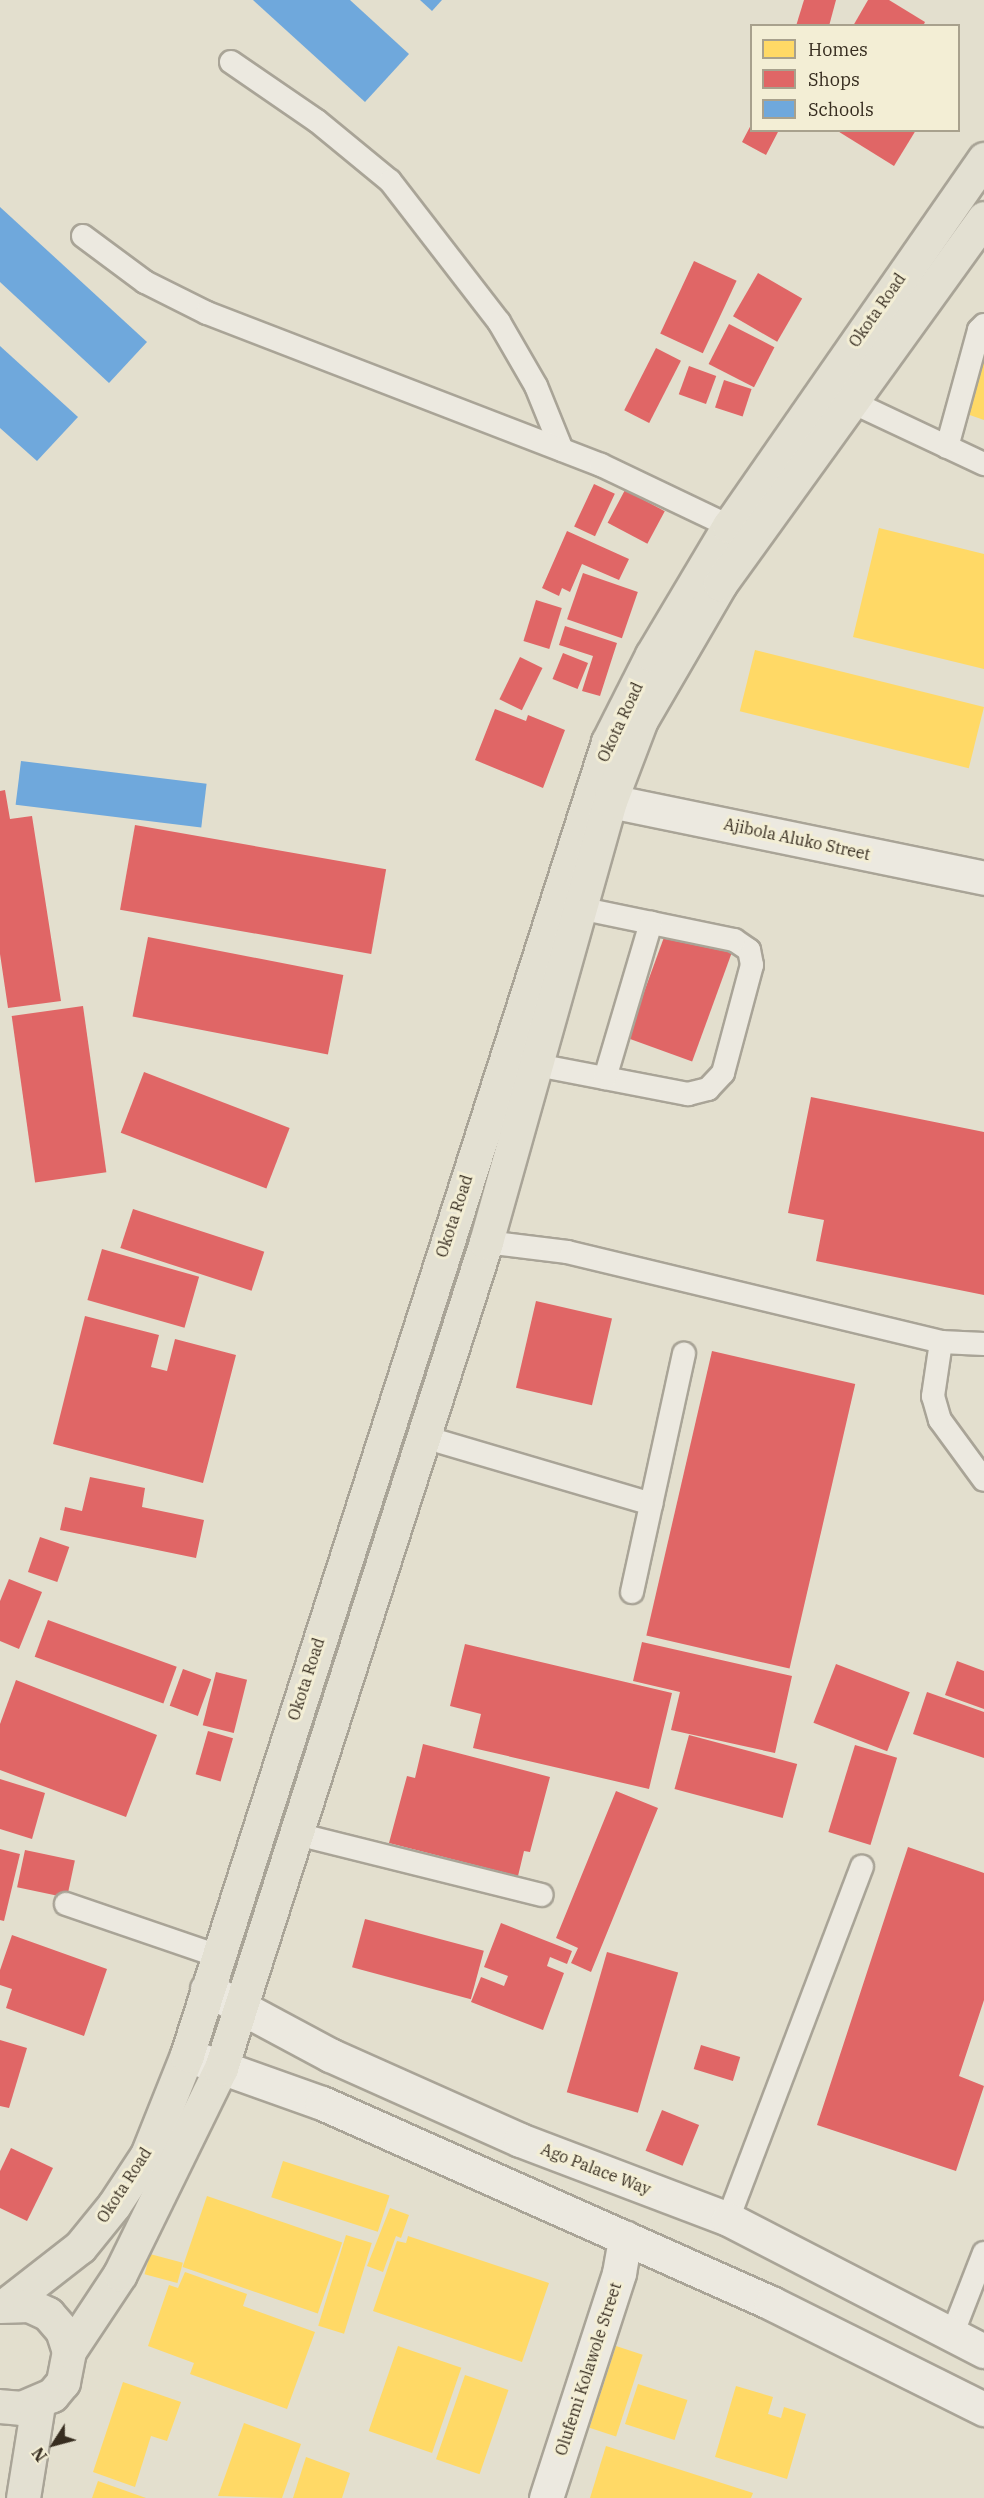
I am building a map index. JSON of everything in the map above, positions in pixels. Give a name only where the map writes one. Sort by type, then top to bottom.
[{"type":"main road","name":"Okota Road","points":[[4,2305],[80,2247],[114,2205],[147,2155],[187,2055],[608,742],[652,655],[729,526],[984,159]]},
{"type":"main road","name":"Okota Road","points":[[69,2350],[120,2274],[222,2068],[486,1242],[610,801],[641,720],[720,584],[984,218]]},
{"type":"main road","name":"Ajibola Aluko Street","points":[[610,801],[984,878]]},
{"type":"main road","name":"Ago Palace Way","points":[[207,1989],[330,2055],[520,2140],[728,2219],[984,2351]]},
{"type":"main road","points":[[187,2055],[322,2103],[771,2303],[984,2409]]},
{"type":"main road","name":"Olufemi Kolawole Street","points":[[546,2498],[619,2273],[625,2238]]},
{"type":"main road","points":[[0,2406],[22,2408],[38,2404],[63,2382],[69,2350],[62,2330],[48,2314],[29,2305],[4,2305]]},
{"type":"main road","points":[[23,2498],[38,2404]]},
{"type":"lane","points":[[231,62],[317,121],[390,181],[499,322],[536,386],[562,450]]},
{"type":"lane","points":[[83,236],[145,282],[207,313],[562,450],[729,526]]},
{"type":"lane","points":[[947,447],[979,330],[984,325]]},
{"type":"lane","points":[[852,402],[984,464]]},
{"type":"lane","points":[[537,1065],[688,1094],[708,1089],[723,1073],[752,965],[749,950],[734,940],[580,908]]},
{"type":"lane","points":[[605,1078],[651,923]]},
{"type":"lane","points":[[486,1242],[567,1252],[941,1342],[984,1344]]},
{"type":"lane","points":[[941,1342],[933,1396],[940,1420],[984,1480]]},
{"type":"lane","points":[[632,1592],[684,1354]]},
{"type":"lane","points":[[424,1437],[651,1504]]},
{"type":"lane","points":[[297,1834],[541,1895]]},
{"type":"lane","points":[[728,2219],[862,1867]]},
{"type":"lane","points":[[66,1904],[218,1956]]},
{"type":"lane","points":[[952,2336],[984,2253]]},
{"type":"building: Homes","points":[[984,349],[984,420],[964,413]]},
{"type":"building: Homes","points":[[879,528],[984,554],[984,669],[853,637]]},
{"type":"building: Homes","points":[[755,650],[984,707],[969,768],[740,711]]},
{"type":"building: Homes","points":[[283,2161],[390,2196],[378,2232],[271,2197]]},
{"type":"building: Homes","points":[[207,2196],[342,2243],[318,2313],[183,2267]]},
{"type":"building: Homes","points":[[390,2208],[409,2215],[401,2238],[396,2236],[383,2272],[367,2266]]},
{"type":"building: Homes","points":[[346,2235],[372,2243],[344,2334],[318,2326]]},
{"type":"building: Homes","points":[[408,2236],[549,2283],[522,2362],[373,2311],[397,2241],[406,2243]]},
{"type":"building: Homes","points":[[150,2254],[183,2263],[177,2283],[145,2274]]},
{"type":"building: Homes","points":[[185,2272],[247,2294],[243,2306],[315,2332],[287,2409],[190,2374],[194,2363],[148,2346],[169,2285],[178,2288]]},
{"type":"building: Homes","points":[[398,2346],[461,2368],[432,2453],[369,2431]]},
{"type":"building: Homes","points":[[616,2346],[643,2355],[616,2436],[589,2428]]},
{"type":"building: Homes","points":[[465,2375],[508,2390],[480,2474],[436,2459]]},
{"type":"building: Homes","points":[[123,2382],[181,2402],[167,2441],[151,2436],[135,2487],[93,2472]]},
{"type":"building: Homes","points":[[638,2384],[687,2400],[674,2440],[625,2424]]},
{"type":"building: Homes","points":[[736,2386],[773,2397],[768,2414],[781,2418],[784,2407],[806,2414],[787,2479],[715,2457]]},
{"type":"building: Homes","points":[[244,2423],[301,2444],[282,2498],[218,2496]]},
{"type":"building: Homes","points":[[606,2446],[753,2493],[751,2498],[590,2498]]},
{"type":"building: Homes","points":[[306,2457],[350,2473],[342,2498],[293,2498]]},
{"type":"building: Homes","points":[[98,2481],[146,2498],[92,2498]]},
{"type":"building: Shops","points":[[804,0],[836,0],[830,24],[797,24]]},
{"type":"building: Shops","points":[[868,0],[889,0],[925,22],[924,24],[854,24]]},
{"type":"building: Shops","points":[[750,127],[750,132],[778,132],[766,155],[742,142]]},
{"type":"building: Shops","points":[[839,132],[915,132],[894,166]]},
{"type":"building: Shops","points":[[694,261],[737,281],[703,353],[660,334]]},
{"type":"building: Shops","points":[[758,273],[802,298],[777,342],[733,316]]},
{"type":"building: Shops","points":[[729,324],[774,347],[754,387],[709,364]]},
{"type":"building: Shops","points":[[656,348],[681,361],[649,423],[624,410]]},
{"type":"building: Shops","points":[[689,366],[716,376],[706,404],[679,394]]},
{"type":"building: Shops","points":[[724,380],[752,389],[743,417],[715,408]]},
{"type":"building: Shops","points":[[594,484],[615,494],[595,536],[574,527]]},
{"type":"building: Shops","points":[[625,490],[665,511],[647,544],[608,523]]},
{"type":"building: Shops","points":[[567,531],[629,559],[619,580],[582,564],[570,592],[562,588],[559,596],[542,588]]},
{"type":"building: Shops","points":[[583,573],[638,592],[622,638],[567,619]]},
{"type":"building: Shops","points":[[536,600],[562,608],[549,649],[523,641]]},
{"type":"building: Shops","points":[[565,626],[617,643],[600,696],[582,691],[593,656],[559,645]]},
{"type":"building: Shops","points":[[563,653],[588,663],[578,689],[553,679]]},
{"type":"building: Shops","points":[[520,657],[542,668],[522,710],[499,699]]},
{"type":"building: Shops","points":[[495,709],[526,721],[528,715],[565,730],[543,788],[475,760]]},
{"type":"building: Shops","points":[[5,790],[10,819],[32,816],[61,1001],[8,1008],[0,954],[0,791]]},
{"type":"building: Shops","points":[[135,825],[386,869],[371,954],[120,910]]},
{"type":"building: Shops","points":[[667,929],[732,953],[692,1062],[627,1038]]},
{"type":"building: Shops","points":[[148,937],[343,975],[328,1054],[133,1017]]},
{"type":"building: Shops","points":[[83,1006],[106,1172],[35,1182],[12,1016]]},
{"type":"building: Shops","points":[[144,1072],[290,1128],[266,1189],[121,1133]]},
{"type":"building: Shops","points":[[811,1097],[984,1132],[984,1295],[816,1261],[824,1220],[788,1213]]},
{"type":"building: Shops","points":[[133,1209],[264,1252],[252,1291],[120,1248]]},
{"type":"building: Shops","points":[[102,1249],[199,1277],[184,1328],[87,1300]]},
{"type":"building: Shops","points":[[536,1301],[612,1319],[592,1405],[516,1388]]},
{"type":"building: Shops","points":[[85,1316],[159,1335],[151,1367],[167,1371],[175,1339],[236,1355],[203,1483],[53,1444]]},
{"type":"building: Shops","points":[[712,1351],[855,1384],[790,1669],[646,1636]]},
{"type":"building: Shops","points":[[90,1477],[145,1488],[142,1507],[204,1520],[196,1558],[60,1530],[65,1507],[82,1511]]},
{"type":"building: Shops","points":[[40,1537],[69,1547],[57,1582],[28,1572]]},
{"type":"building: Shops","points":[[9,1579],[42,1592],[19,1649],[0,1641],[0,1601]]},
{"type":"building: Shops","points":[[48,1620],[177,1667],[163,1704],[35,1657]]},
{"type":"building: Shops","points":[[642,1642],[792,1676],[775,1753],[671,1730],[680,1692],[633,1681]]},
{"type":"building: Shops","points":[[465,1644],[672,1693],[649,1789],[473,1748],[481,1714],[450,1706]]},
{"type":"building: Shops","points":[[957,1661],[984,1671],[984,1709],[945,1695]]},
{"type":"building: Shops","points":[[836,1664],[910,1692],[887,1751],[813,1723]]},
{"type":"building: Shops","points":[[183,1669],[211,1679],[198,1716],[170,1706]]},
{"type":"building: Shops","points":[[216,1672],[247,1680],[234,1733],[203,1725]]},
{"type":"building: Shops","points":[[16,1680],[157,1735],[126,1817],[0,1770],[0,1724]]},
{"type":"building: Shops","points":[[927,1692],[984,1712],[984,1758],[913,1734]]},
{"type":"building: Shops","points":[[208,1731],[233,1738],[221,1781],[196,1774]]},
{"type":"building: Shops","points":[[689,1735],[797,1764],[783,1818],[675,1789]]},
{"type":"building: Shops","points":[[423,1744],[550,1777],[530,1852],[524,1851],[518,1876],[389,1843],[407,1776],[415,1778]]},
{"type":"building: Shops","points":[[855,1745],[897,1758],[870,1845],[828,1832]]},
{"type":"building: Shops","points":[[0,1779],[45,1793],[32,1839],[0,1829]]},
{"type":"building: Shops","points":[[616,1791],[658,1808],[591,1972],[571,1963],[578,1948],[556,1938]]},
{"type":"building: Shops","points":[[908,1847],[984,1873],[984,2000],[959,2076],[984,2086],[956,2171],[817,2125]]},
{"type":"building: Shops","points":[[0,1849],[20,1854],[4,1921],[0,1920]]},
{"type":"building: Shops","points":[[25,1850],[75,1861],[67,1898],[17,1887]]},
{"type":"building: Shops","points":[[365,1919],[484,1951],[471,1999],[352,1967]]},
{"type":"building: Shops","points":[[501,1923],[572,1951],[567,1964],[550,1957],[547,1966],[564,1973],[543,2030],[471,2002],[481,1977],[504,1986],[508,1976],[484,1967]]},
{"type":"building: Shops","points":[[12,1935],[107,1969],[84,2036],[6,2008],[12,1989],[0,1985],[0,1970]]},
{"type":"building: Shops","points":[[607,1952],[678,1972],[638,2113],[567,2092]]},
{"type":"building: Shops","points":[[0,2040],[27,2048],[9,2108],[0,2106]]},
{"type":"building: Shops","points":[[701,2045],[740,2057],[733,2081],[694,2069]]},
{"type":"building: Shops","points":[[662,2110],[699,2125],[683,2166],[646,2151]]},
{"type":"building: Shops","points":[[11,2148],[53,2168],[27,2221],[0,2208],[0,2171]]},
{"type":"building: Schools","points":[[253,0],[350,0],[409,54],[365,102]]},
{"type":"building: Schools","points":[[420,0],[442,0],[432,11]]},
{"type":"building: Schools","points":[[0,207],[147,342],[109,383],[0,282]]},
{"type":"building: Schools","points":[[0,346],[78,417],[37,461],[0,428]]},
{"type":"building: Schools","points":[[21,761],[207,784],[201,827],[16,805]]}]
